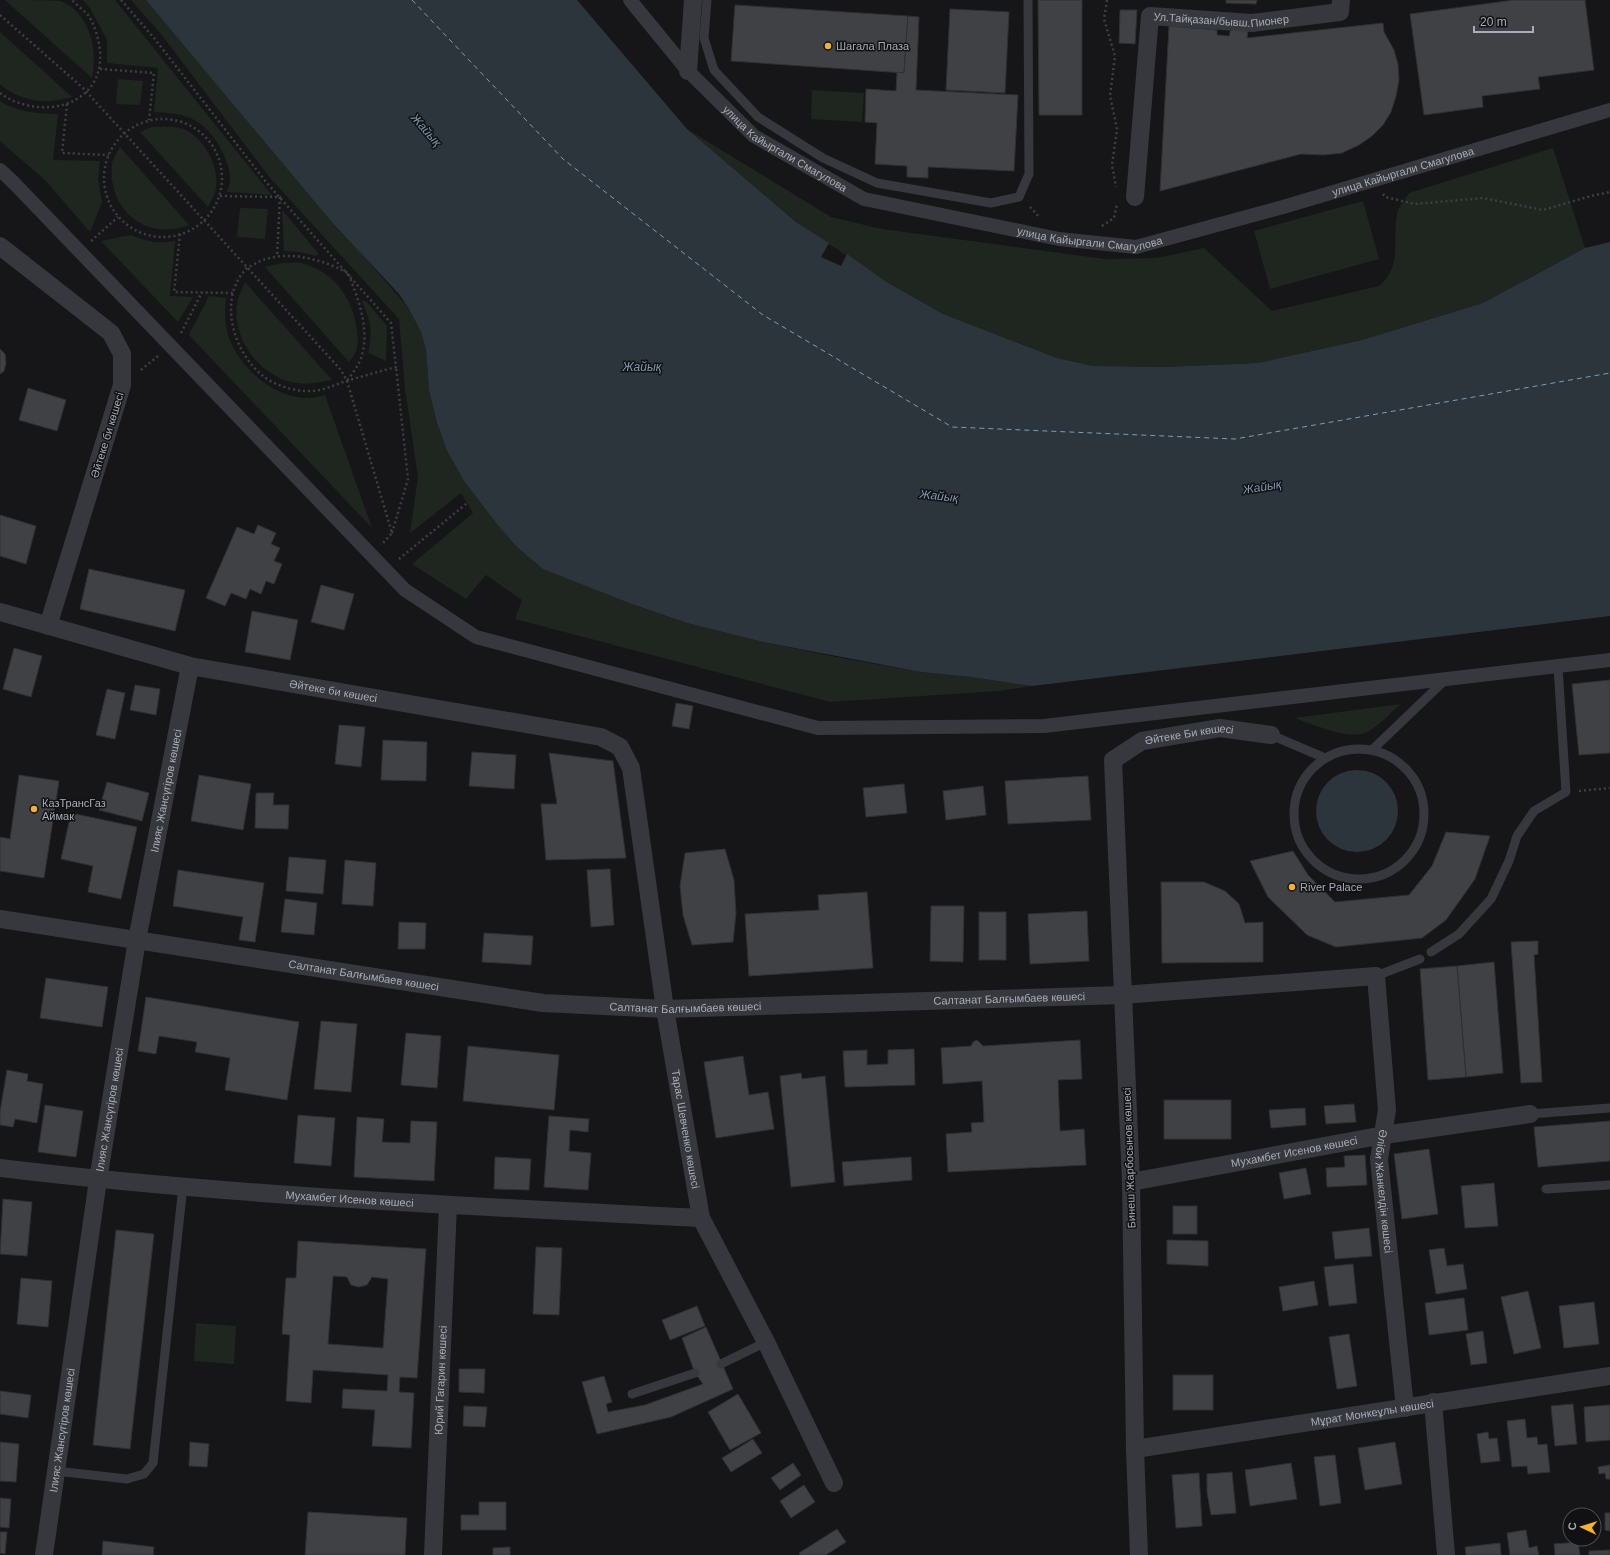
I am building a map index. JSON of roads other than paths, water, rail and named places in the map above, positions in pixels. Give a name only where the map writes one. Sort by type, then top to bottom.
[{"type":"street","name":"улица Кайыргали Смагулова","points":[[630,0],[688,71],[754,136],[864,199],[1059,239],[1136,247],[1370,181],[1610,110]]},
{"type":"street","points":[[688,71],[693,0]]},
{"type":"street","name":"Ул.Тайқазан/бывш.Пионер","points":[[1127,198],[1150,16],[1252,23],[1340,12],[1341,0]]},
{"type":"street","points":[[0,170],[80,251],[405,590],[476,636],[818,728],[1044,726],[1444,681],[1610,660]]},
{"type":"street","name":"Әйтеке би көшесі","points":[[0,246],[112,333],[122,354],[122,385],[48,626]]},
{"type":"street","name":"Әйтеке би көшесі","points":[[0,612],[190,666],[601,737],[620,747]]},
{"type":"street","name":"Ілияс Жансүгіров көшесі","points":[[44,1555],[98,1180],[137,940],[190,666]]},
{"type":"street","name":"Әйтеке Би көшесі","points":[[1114,760],[1142,741],[1220,728],[1272,735]]},
{"type":"street","name":"Тарас Шевченко көшесі","points":[[620,747],[630,768],[665,1009],[701,1218],[766,1342],[834,1484]]},
{"type":"street","name":"Бинеш Жарбосынов көшесі","points":[[1114,760],[1122,995],[1131,1182],[1135,1450],[1140,1555]]},
{"type":"street","name":"Салтанат Балғымбаев көшесі","points":[[0,920],[543,1003],[665,1009],[1122,995],[1376,976]]},
{"type":"street","name":"Әліби Жанкелдін көшесі","points":[[1376,976],[1387,1110],[1379,1159],[1405,1408]]},
{"type":"street","name":"Мухамбет Исенов көшесі","points":[[1131,1182],[1384,1135],[1530,1114]]},
{"type":"street","name":"Мухамбет Исенов көшесі","points":[[0,1168],[98,1180],[448,1204],[701,1218]]},
{"type":"street","name":"Юрий Гагарин көшесі","points":[[433,1555],[448,1204]]},
{"type":"street","name":"Мұрат Монкеұлы көшесі","points":[[1135,1450],[1405,1408],[1433,1402],[1610,1376]]},
{"type":"street","points":[[1433,1402],[1446,1555]]},
{"type":"lane","points":[[707,0],[704,38],[714,70],[758,116],[823,158],[877,183],[991,203],[1019,197],[1029,174],[1028,0]]},
{"type":"lane","points":[[1431,952],[1460,934],[1491,899],[1509,861],[1517,836],[1534,811],[1566,792],[1558,667]]},
{"type":"lane","points":[[1372,750],[1444,681]]},
{"type":"lane","points":[[1272,735],[1325,758]]},
{"type":"lane","points":[[1348,750],[1372,750],[1394,759],[1412,776],[1422,797],[1424,821],[1417,844],[1402,863],[1382,876],[1358,880],[1335,875],[1315,862],[1300,842],[1294,819],[1296,796],[1308,774],[1325,758],[1348,750]]},
{"type":"lane","points":[[1376,976],[1420,959]]},
{"type":"lane","points":[[1530,1114],[1610,1108]]},
{"type":"lane","points":[[1546,1189],[1610,1185]]},
{"type":"lane","points":[[56,1472],[127,1479],[144,1474],[154,1463],[183,1186]]},
{"type":"lane","points":[[721,1364],[766,1342]]},
{"type":"lane","points":[[632,1394],[695,1373]]},
{"type":"water","name":"Жайық","points":[[146,0],[577,0],[687,129],[796,222],[829,243],[821,257],[841,266],[847,254],[885,281],[943,314],[1057,358],[1093,366],[1166,367],[1258,363],[1362,340],[1483,303],[1585,248],[1610,242],[1610,616],[1032,686],[971,677],[921,672],[763,642],[687,623],[632,604],[543,569],[516,546],[496,523],[464,481],[447,451],[437,423],[429,390],[426,350],[421,332],[399,294],[331,221]]},
{"type":"water","points":[[1357,770],[1373,773],[1386,782],[1395,795],[1398,811],[1395,827],[1386,840],[1373,849],[1357,852],[1341,849],[1328,840],[1319,827],[1316,811],[1319,795],[1328,782],[1341,773]]},
{"type":"place","name":"Шагала Плаза","points":[[828,46]]},
{"type":"place","name":"КазТрансГаз Аймак","points":[[34,809]]},
{"type":"place","name":"River Palace","points":[[1292,887]]}]
